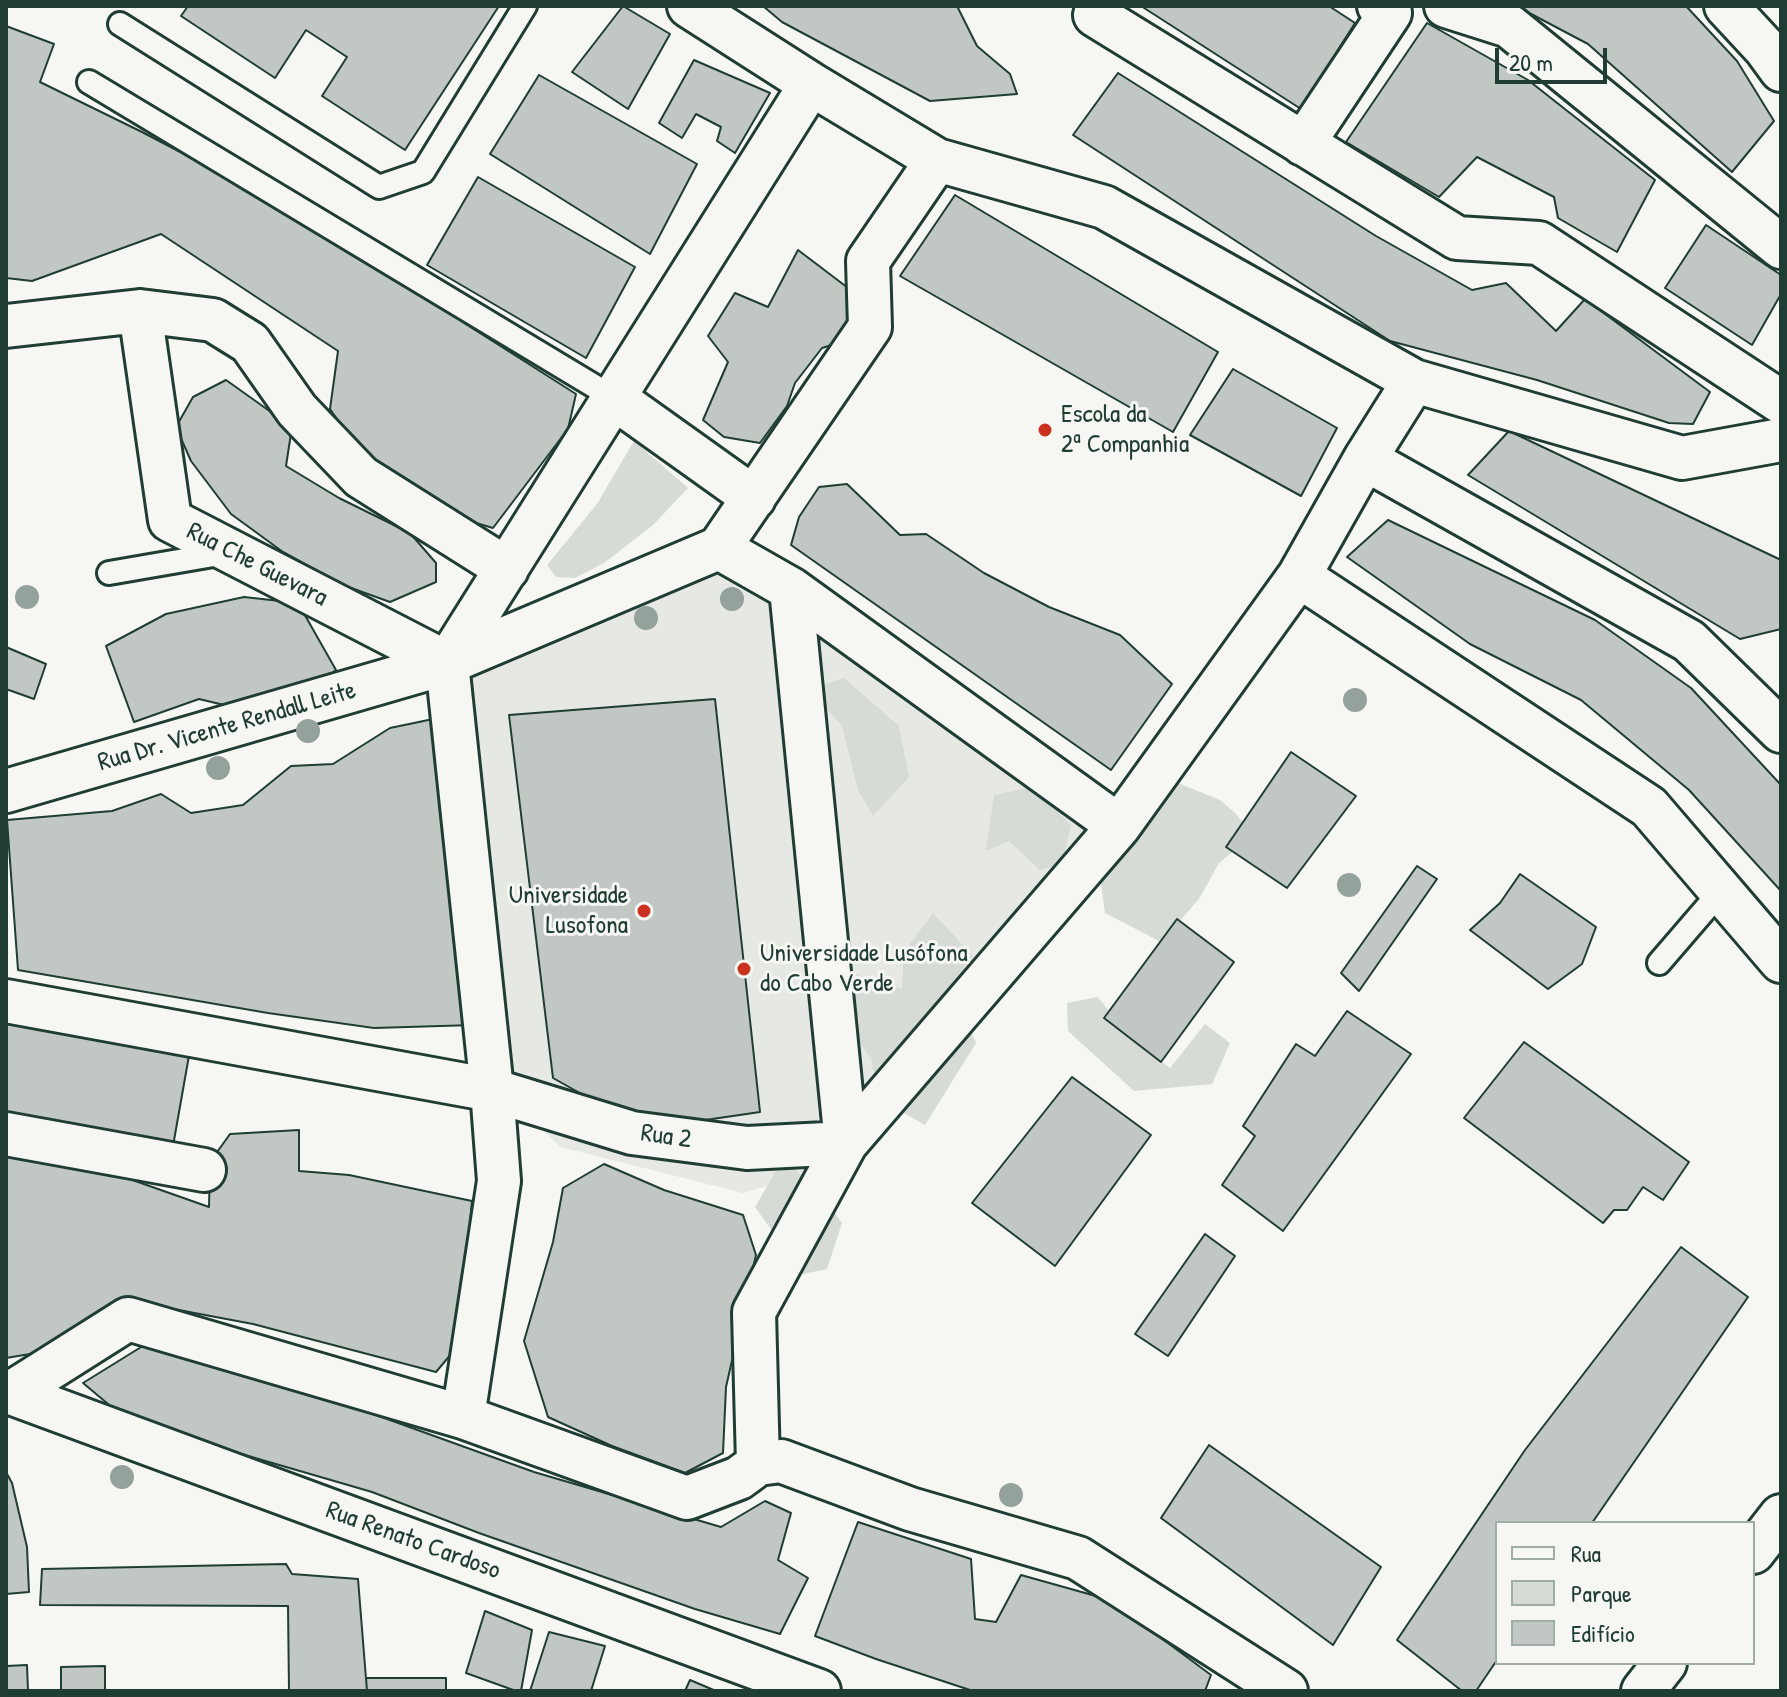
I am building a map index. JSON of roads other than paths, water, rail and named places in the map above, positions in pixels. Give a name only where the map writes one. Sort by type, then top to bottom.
[{"type":"street","points":[[689,6],[937,160],[1104,207],[1414,381],[1682,458],[1781,470]]},
{"type":"street","points":[[1446,6],[1509,26],[1781,247]]},
{"type":"street","points":[[1726,6],[1776,58]]},
{"type":"street","points":[[1303,144],[1395,8]]},
{"type":"street","points":[[1091,9],[1457,238],[1539,243],[1781,402]]},
{"type":"street","points":[[463,1417],[499,1181],[447,663],[811,84]]},
{"type":"street","points":[[937,160],[868,261],[870,327],[719,548],[791,589],[1119,826]]},
{"type":"street","points":[[17,319],[140,311],[213,320],[250,343],[297,410],[361,477],[507,569]]},
{"type":"street","name":"Rua Che Guevara","points":[[140,311],[170,520],[447,663]]},
{"type":"street","points":[[758,1464],[754,1312],[846,1143],[1119,826],[1299,576],[1365,459],[1414,381]]},
{"type":"street","points":[[614,398],[754,498]]},
{"type":"street","points":[[1682,458],[1781,440]]},
{"type":"street","points":[[1365,459],[1689,641],[1781,731]]},
{"type":"street","name":"Rua Dr. Vicente Rendall Leite","points":[[6,791],[447,663],[719,548]]},
{"type":"street","points":[[1299,576],[1649,807],[1781,961]]},
{"type":"street","points":[[791,589],[846,1143]]},
{"type":"street","name":"Rua 2","points":[[6,1001],[492,1090],[632,1133],[747,1148],[846,1143]]},
{"type":"street","points":[[6,1134],[204,1170]]},
{"type":"street","points":[[9,1393],[128,1319],[463,1417],[687,1498],[739,1478],[758,1464],[781,1461],[910,1509],[1078,1558],[1286,1691]]},
{"type":"street","name":"Rua Renato Cardoso","points":[[9,1393],[819,1691]]},
{"type":"street","points":[[1755,1549],[1781,1516]]},
{"type":"street","points":[[1643,1691],[1663,1665]]},
{"type":"lane","points":[[120,24],[379,187],[423,172],[525,6]]},
{"type":"lane","points":[[89,82],[614,398]]},
{"type":"lane","points":[[109,573],[231,552]]},
{"type":"lane","points":[[1659,963],[1721,891]]},
{"type":"place","name":"Escola da 2ª Companhia","points":[[1045,430]]},
{"type":"place","name":"Universidade Lusofona","points":[[644,911]]},
{"type":"place","name":"Universidade Lusófona do Cabo Verde","points":[[744,969]]}]
